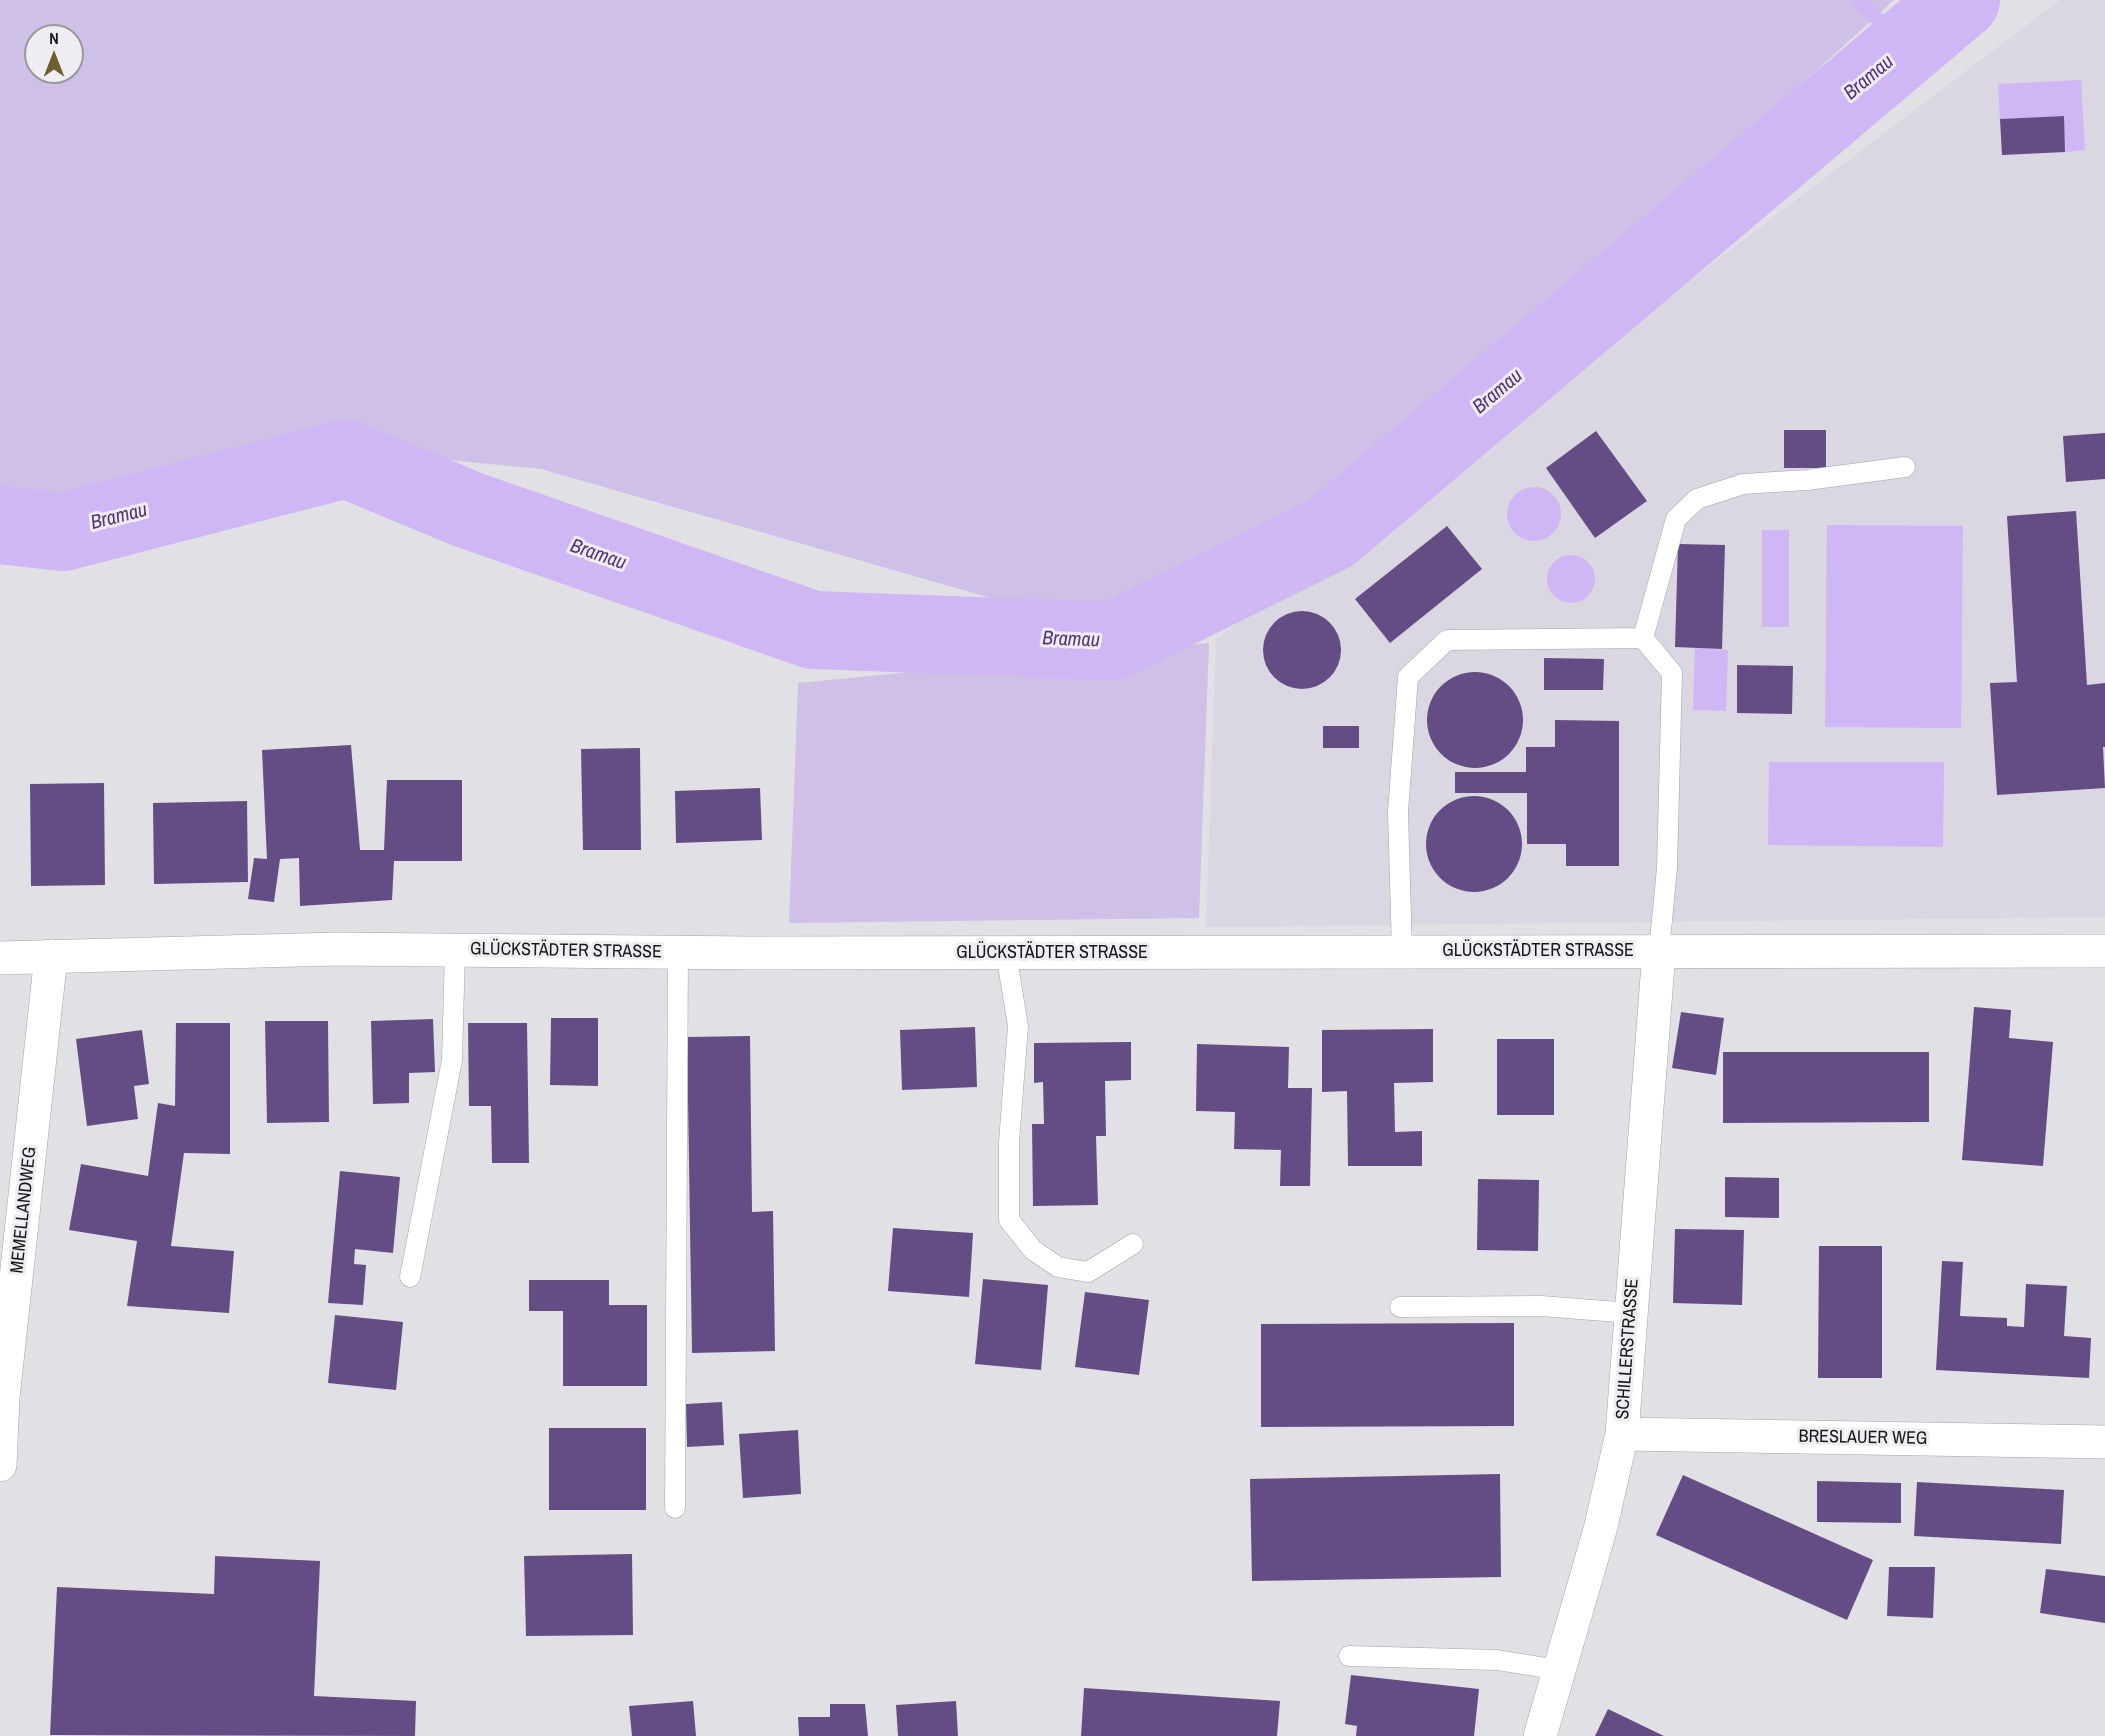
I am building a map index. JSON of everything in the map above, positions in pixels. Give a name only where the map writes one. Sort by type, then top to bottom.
[{"type":"street","name":"GLÜCKSTÄDTER STRASSE","points":[[0,958],[336,949],[1006,953],[2105,951]]},
{"type":"street","name":"SCHILLERSTRASSE","points":[[1540,1736],[1600,1530],[1622,1434],[1659,951]]},
{"type":"street","name":"MEMELLANDWEG","points":[[0,1465],[3,1398],[51,956]]},
{"type":"street","name":"BRESLAUER WEG","points":[[1622,1434],[2105,1442]]},
{"type":"lane","points":[[1643,638],[1676,519],[1697,498],[1743,484],[1807,480],[1905,467]]},
{"type":"lane","points":[[1402,951],[1398,812],[1408,677],[1447,640],[1643,638]]},
{"type":"lane","points":[[1643,638],[1672,673],[1667,868],[1659,951]]},
{"type":"lane","points":[[410,1277],[452,1060],[455,950]]},
{"type":"lane","points":[[675,1508],[678,952]]},
{"type":"lane","points":[[1006,953],[1018,1026],[1009,1143],[1009,1220],[1033,1250],[1058,1267],[1088,1272],[1134,1244]]},
{"type":"lane","points":[[1400,1307],[1541,1306],[1631,1313]]},
{"type":"lane","points":[[1349,1656],[1497,1660],[1559,1670]]},
{"type":"shaded area","points":[[0,0],[1894,0],[1326,517],[1113,633],[541,469],[346,450],[61,523],[0,517]]},
{"type":"shaded area","points":[[2060,0],[2105,0],[2105,917],[1206,927],[1216,639]]},
{"type":"shaded area","points":[[2081,80],[2085,150],[2065,152],[2063,116],[2000,119],[1998,84]]},
{"type":"shaded area","points":[[1529,487],[1539,487],[1549,491],[1557,499],[1561,514],[1557,529],[1549,537],[1539,541],[1529,541],[1519,537],[1511,529],[1507,519],[1507,509],[1511,499],[1519,491]]},
{"type":"shaded area","points":[[1827,525],[1963,526],[1961,728],[1825,727]]},
{"type":"shaded area","points":[[1762,530],[1789,530],[1789,627],[1762,627]]},
{"type":"shaded area","points":[[1566,555],[1576,555],[1588,562],[1595,574],[1595,584],[1588,596],[1576,603],[1566,603],[1551,592],[1547,584],[1547,574],[1558,559]]},
{"type":"shaded area","points":[[1209,643],[1199,918],[789,923],[798,683]]},
{"type":"shaded area","points":[[1695,648],[1728,650],[1726,711],[1693,710]]},
{"type":"shaded area","points":[[1769,762],[1944,762],[1943,847],[1768,845]]},
{"type":"building","points":[[2064,116],[2065,152],[2002,155],[2000,119]]},
{"type":"building","points":[[1784,430],[1826,430],[1826,468],[1784,468]]},
{"type":"building","points":[[1596,431],[1647,501],[1595,538],[1546,468]]},
{"type":"building","points":[[2105,433],[2105,479],[2066,482],[2063,436]]},
{"type":"building","points":[[2076,511],[2087,685],[2105,683],[2105,747],[2103,747],[2105,788],[1997,795],[1990,683],[2017,682],[2007,516]]},
{"type":"building","points":[[1447,526],[1482,569],[1390,643],[1355,599]]},
{"type":"building","points":[[1678,544],[1725,545],[1722,649],[1675,647]]},
{"type":"building","points":[[1294,611],[1310,611],[1324,617],[1335,628],[1341,642],[1341,658],[1335,672],[1324,683],[1310,689],[1294,689],[1280,683],[1269,672],[1263,658],[1263,642],[1269,628],[1280,617]]},
{"type":"building","points":[[1544,658],[1604,659],[1603,690],[1544,690]]},
{"type":"building","points":[[1737,665],[1793,666],[1792,714],[1737,713]]},
{"type":"building","points":[[1475,672],[1493,676],[1509,686],[1519,702],[1523,720],[1519,738],[1509,754],[1493,764],[1475,768],[1457,764],[1441,754],[1431,738],[1427,720],[1431,702],[1441,686],[1457,676]]},
{"type":"building","points":[[1555,720],[1619,721],[1619,866],[1566,866],[1566,844],[1527,844],[1527,793],[1455,793],[1455,772],[1526,772],[1526,747],[1555,747]]},
{"type":"building","points":[[1323,726],[1359,726],[1359,748],[1323,748]]},
{"type":"building","points":[[351,745],[360,850],[384,850],[387,780],[462,780],[462,861],[394,861],[392,900],[300,906],[299,858],[280,859],[274,902],[248,899],[254,858],[267,859],[262,750]]},
{"type":"building","points":[[640,748],[641,850],[583,850],[581,749]]},
{"type":"building","points":[[104,783],[105,885],[31,886],[30,784]]},
{"type":"building","points":[[760,788],[762,840],[676,843],[675,791]]},
{"type":"building","points":[[1474,796],[1492,800],[1508,810],[1518,826],[1522,844],[1518,862],[1508,878],[1492,888],[1474,892],[1456,888],[1440,878],[1430,862],[1426,844],[1430,826],[1440,810],[1456,800]]},
{"type":"building","points":[[247,801],[248,882],[154,884],[153,803]]},
{"type":"building","points":[[1974,1007],[2011,1010],[2009,1038],[2053,1042],[2043,1166],[1962,1160]]},
{"type":"building","points":[[1681,1012],[1724,1018],[1716,1075],[1672,1068]]},
{"type":"building","points":[[551,1018],[598,1018],[598,1086],[550,1085]]},
{"type":"building","points":[[433,1019],[435,1072],[409,1073],[409,1103],[373,1104],[371,1021]]},
{"type":"building","points":[[265,1021],[328,1021],[329,1122],[267,1123]]},
{"type":"building","points":[[176,1023],[230,1023],[230,1154],[184,1153],[171,1246],[234,1251],[229,1313],[127,1306],[137,1241],[69,1230],[81,1164],[148,1176],[158,1103],[175,1106]]},
{"type":"building","points":[[468,1023],[527,1023],[529,1163],[492,1163],[491,1106],[469,1106]]},
{"type":"building","points":[[975,1027],[977,1087],[902,1090],[900,1030]]},
{"type":"building","points":[[1433,1029],[1433,1082],[1394,1083],[1395,1132],[1422,1131],[1422,1166],[1348,1166],[1347,1091],[1322,1092],[1322,1030]]},
{"type":"building","points":[[142,1030],[149,1084],[134,1086],[138,1119],[87,1126],[76,1039]]},
{"type":"building","points":[[750,1036],[752,1212],[773,1211],[775,1351],[692,1353],[687,1037]]},
{"type":"building","points":[[1497,1039],[1554,1039],[1554,1115],[1497,1115]]},
{"type":"building","points":[[1131,1042],[1131,1080],[1105,1081],[1106,1136],[1096,1136],[1098,1205],[1033,1206],[1032,1124],[1044,1124],[1043,1082],[1034,1083],[1034,1043]]},
{"type":"building","points":[[1197,1044],[1289,1047],[1288,1088],[1312,1088],[1310,1186],[1280,1186],[1281,1150],[1234,1149],[1235,1112],[1196,1111]]},
{"type":"building","points":[[1723,1052],[1929,1052],[1929,1122],[1723,1123]]},
{"type":"building","points":[[340,1171],[400,1177],[393,1253],[355,1249],[354,1264],[366,1265],[363,1305],[328,1303]]},
{"type":"building","points":[[1725,1177],[1779,1178],[1779,1218],[1725,1217]]},
{"type":"building","points":[[1478,1179],[1539,1180],[1538,1251],[1477,1250]]},
{"type":"building","points":[[893,1228],[973,1233],[969,1297],[888,1291]]},
{"type":"building","points":[[1675,1229],[1744,1230],[1742,1305],[1673,1303]]},
{"type":"building","points":[[1819,1246],[1882,1246],[1882,1378],[1818,1378]]},
{"type":"building","points":[[1942,1261],[1963,1262],[1960,1316],[2007,1318],[2007,1326],[2024,1327],[2026,1284],[2067,1286],[2064,1336],[2091,1338],[2089,1378],[1936,1370]]},
{"type":"building","points":[[983,1279],[1048,1285],[1041,1370],[975,1364]]},
{"type":"building","points":[[529,1280],[609,1280],[609,1305],[647,1305],[647,1386],[563,1386],[563,1311],[529,1311]]},
{"type":"building","points":[[1085,1292],[1149,1300],[1139,1375],[1075,1367]]},
{"type":"building","points":[[335,1315],[403,1322],[396,1390],[328,1383]]},
{"type":"building","points":[[1514,1323],[1514,1426],[1261,1427],[1261,1324]]},
{"type":"building","points":[[722,1402],[724,1445],[687,1447],[686,1404]]},
{"type":"building","points":[[549,1428],[646,1428],[646,1510],[549,1510]]},
{"type":"building","points":[[798,1430],[801,1494],[743,1498],[739,1434]]},
{"type":"building","points":[[1500,1474],[1501,1577],[1252,1581],[1250,1479]]},
{"type":"building","points":[[1683,1475],[1873,1560],[1847,1620],[1656,1535]]},
{"type":"building","points":[[1817,1481],[1901,1483],[1901,1523],[1817,1522]]},
{"type":"building","points":[[1917,1482],[2064,1490],[2061,1544],[1914,1536]]},
{"type":"building","points":[[632,1554],[633,1635],[526,1636],[524,1556]]},
{"type":"building","points":[[215,1556],[320,1561],[314,1696],[416,1701],[415,1736],[50,1735],[57,1587],[214,1594]]},
{"type":"building","points":[[1889,1567],[1935,1567],[1933,1618],[1887,1616]]},
{"type":"building","points":[[2046,1569],[2105,1576],[2105,1623],[2040,1613]]},
{"type":"building","points":[[1351,1675],[1479,1689],[1474,1736],[1356,1736],[1357,1726],[1345,1724]]},
{"type":"building","points":[[1084,1688],[1280,1701],[1277,1736],[1081,1736]]},
{"type":"building","points":[[693,1701],[696,1736],[632,1736],[629,1706]]},
{"type":"building","points":[[956,1701],[958,1736],[898,1736],[896,1705]]},
{"type":"building","points":[[830,1704],[865,1704],[868,1736],[799,1736],[798,1717],[830,1717]]},
{"type":"building","points":[[1608,1709],[1664,1736],[1595,1736]]},
{"type":"waterway","points":[[1857,0],[1907,46]]},
{"type":"waterway","name":"Bramau","points":[[0,525],[63,532],[346,459],[469,510],[813,630],[1113,641],[1332,532],[1961,0]]}]
